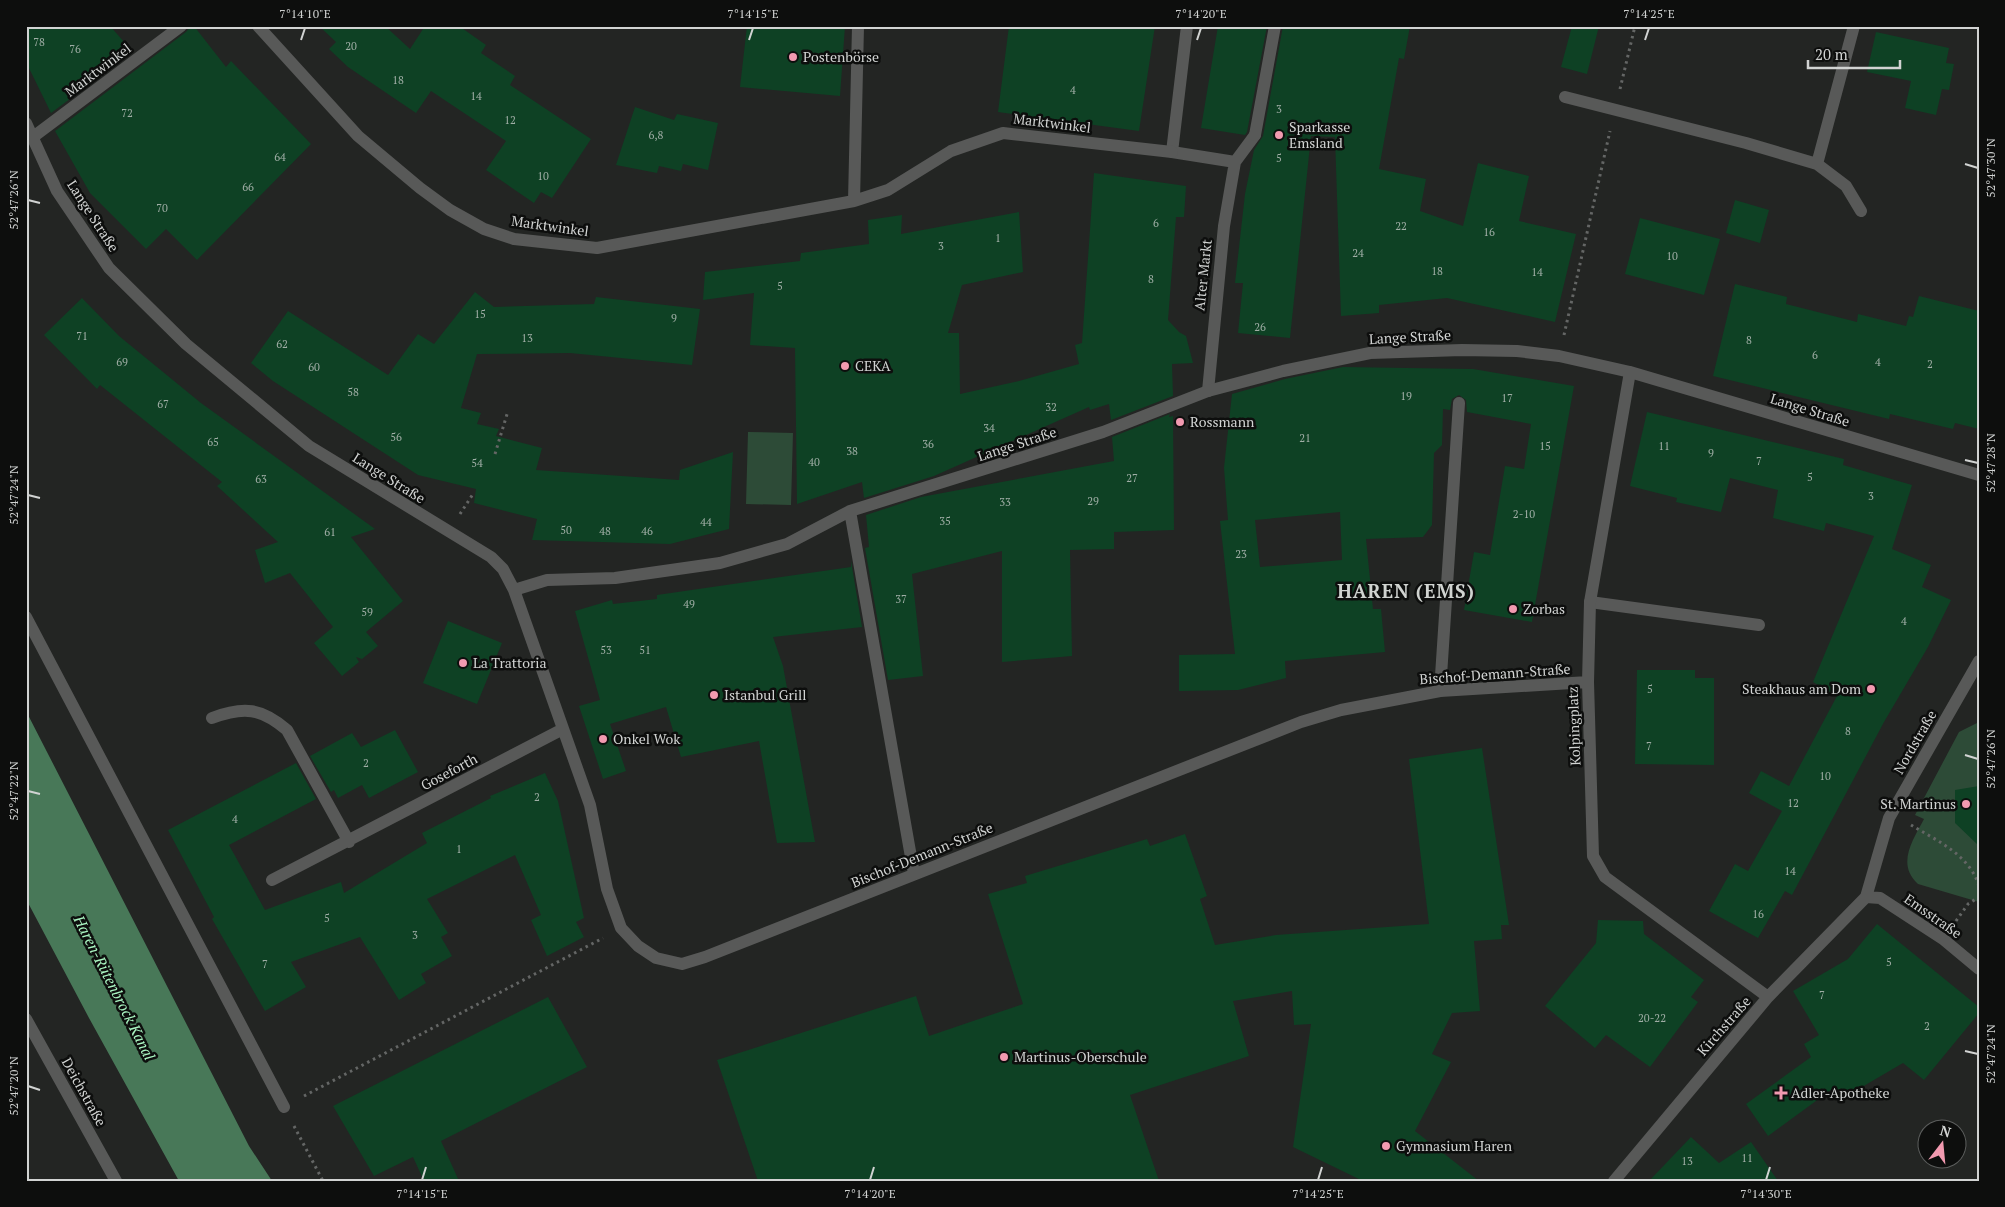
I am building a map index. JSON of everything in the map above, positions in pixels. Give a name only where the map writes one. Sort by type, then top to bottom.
[{"type":"street","name":"Marktwinkel","points":[[33,137],[181,26]]},
{"type":"street","name":"Marktwinkel","points":[[258,26],[358,136],[420,188],[450,210],[484,229],[514,239],[597,248],[854,201],[888,190],[951,151],[1003,132],[1172,152]]},
{"type":"street","points":[[854,201],[858,26]]},
{"type":"street","points":[[1187,26],[1172,152],[1235,162]]},
{"type":"street","name":"Alter Markt","points":[[1208,391],[1223,235],[1235,162],[1255,135],[1275,26]]},
{"type":"street","points":[[1817,164],[1854,26]]},
{"type":"street","points":[[1565,97],[1746,143],[1817,164],[1846,186],[1861,211]]},
{"type":"street","name":"Lange Straße","points":[[26,123],[57,191],[109,268],[186,344],[309,446],[491,557],[503,569],[514,590],[547,580],[614,578],[720,563],[787,544],[850,511],[1103,432],[1208,391],[1283,370],[1370,354],[1462,350],[1517,351],[1559,356],[1630,372],[1979,475]]},
{"type":"street","name":"Kolpingplatz","points":[[1630,372],[1590,602],[1588,682],[1593,856],[1605,877],[1768,998]]},
{"type":"street","points":[[1440,691],[1459,403]]},
{"type":"street","points":[[850,511],[914,874]]},
{"type":"street","name":"Bischof-Demann-Straße","points":[[514,590],[590,805],[608,888],[621,928],[638,946],[656,958],[682,964],[705,957],[1302,722],[1341,710],[1440,691],[1588,682]]},
{"type":"street","points":[[1590,602],[1759,625]]},
{"type":"street","points":[[26,617],[284,1107]]},
{"type":"street","name":"Nordstraße","points":[[1866,897],[1889,818],[1979,661]]},
{"type":"street","points":[[212,718],[231,711],[253,710],[273,718],[287,730],[349,842]]},
{"type":"street","name":"Goseforth","points":[[272,880],[349,842],[563,729]]},
{"type":"street","name":"Emsstraße","points":[[1866,897],[1880,898],[1943,940],[1979,969]]},
{"type":"street","name":"Kirchstraße","points":[[1614,1181],[1768,998],[1866,897]]},
{"type":"street","name":"Deichstraße","points":[[27,1021],[116,1181]]},
{"type":"path","points":[[1559,356],[1635,26]]},
{"type":"path","points":[[495,454],[508,411]]},
{"type":"path","points":[[1907,823],[1958,853],[1976,877],[1979,886]]},
{"type":"path","points":[[1943,940],[1968,904],[1979,897]]},
{"type":"path","points":[[323,1181],[284,1107],[621,928]]},
{"type":"shaded area","points":[[748,432],[793,433],[791,505],[746,504]]},
{"type":"shaded area","points":[[1979,722],[1979,902],[1918,884],[1911,876],[1907,860],[1911,844],[1924,819],[1915,815],[1959,732]]},
{"type":"water","name":"Haren-Rütenbrock Kanal","points":[[26,711],[249,1146],[272,1181],[179,1181],[26,899]]},
{"type":"building","points":[[26,26],[110,26],[133,52],[51,113],[26,62]]},
{"type":"building","points":[[191,26],[194,26],[226,67],[231,61],[311,144],[197,260],[166,229],[146,249],[90,193],[55,131],[186,32]]},
{"type":"building","points":[[319,26],[385,26],[410,49],[425,26],[459,26],[486,45],[481,53],[515,76],[510,85],[591,139],[552,198],[541,192],[534,203],[486,170],[506,141],[431,91],[416,113],[348,67],[329,49],[336,42]]},
{"type":"building","name":"Postenbörse","points":[[747,26],[845,26],[840,96],[740,87]]},
{"type":"building","points":[[1009,26],[1155,26],[1139,131],[998,112]]},
{"type":"building","points":[[1218,26],[1267,26],[1245,135],[1201,128]]},
{"type":"building","points":[[1283,26],[1410,26],[1404,59],[1399,58],[1379,169],[1426,179],[1420,211],[1463,226],[1478,163],[1529,176],[1519,221],[1576,234],[1555,322],[1447,298],[1379,305],[1379,313],[1341,316],[1335,137],[1311,136],[1290,338],[1238,333],[1243,283],[1235,283],[1245,194],[1254,150],[1263,136]]},
{"type":"building","points":[[1572,26],[1599,26],[1587,74],[1561,67]]},
{"type":"building","points":[[1876,32],[1949,48],[1946,63],[1954,64],[1949,90],[1942,89],[1936,115],[1905,108],[1911,81],[1867,72]]},
{"type":"building","points":[[635,107],[674,120],[677,114],[718,123],[708,170],[683,164],[681,171],[659,166],[657,173],[616,165]]},
{"type":"building","points":[[1094,173],[1186,186],[1184,217],[1176,217],[1168,320],[1179,332],[1186,336],[1193,363],[1172,364],[1173,396],[1111,420],[1109,404],[1090,410],[1089,407],[934,476],[864,498],[862,482],[797,504],[795,348],[750,345],[754,293],[703,300],[705,272],[800,261],[801,253],[869,244],[868,220],[902,215],[901,234],[1019,212],[1023,272],[962,285],[948,333],[959,333],[960,394],[1019,381],[1079,364],[1075,345],[1082,343]]},
{"type":"building","points":[[1735,200],[1769,210],[1760,243],[1726,233]]},
{"type":"building","points":[[1640,218],[1720,239],[1704,295],[1625,274]]},
{"type":"building","points":[[1735,284],[1787,297],[1786,304],[1857,322],[1858,314],[1906,326],[1909,316],[1913,317],[1919,296],[1979,311],[1979,429],[1955,423],[1953,429],[1890,414],[1889,419],[1713,376]]},
{"type":"building","points":[[475,292],[494,307],[594,304],[596,297],[700,309],[692,365],[570,353],[477,354],[461,408],[481,413],[477,424],[499,429],[496,436],[542,448],[536,470],[679,480],[680,470],[733,452],[729,529],[670,544],[532,540],[537,519],[474,503],[476,489],[418,475],[273,381],[251,363],[288,311],[388,375],[418,334],[434,344]]},
{"type":"building","points":[[82,298],[119,336],[201,403],[375,529],[351,537],[403,601],[366,632],[378,646],[362,659],[356,657],[359,662],[342,676],[314,643],[333,627],[290,573],[265,583],[255,550],[278,542],[217,486],[222,482],[100,385],[97,389],[44,335]]},
{"type":"building","points":[[1343,367],[1473,369],[1574,386],[1532,622],[1464,610],[1474,552],[1490,555],[1505,466],[1524,469],[1531,424],[1467,412],[1466,400],[1459,395],[1452,399],[1450,410],[1443,409],[1442,445],[1434,453],[1432,525],[1423,537],[1366,539],[1373,609],[1381,609],[1385,652],[1285,661],[1286,678],[1238,690],[1179,691],[1179,655],[1235,654],[1220,521],[1228,520],[1224,468],[1232,394],[1285,379]],"holes":[[[1340,512],[1342,560],[1260,567],[1255,520]]]},
{"type":"building","points":[[1647,412],[1844,459],[1843,465],[1912,485],[1892,549],[1931,565],[1922,587],[1951,600],[1928,647],[1884,722],[1792,895],[1785,891],[1758,938],[1709,911],[1735,864],[1748,871],[1782,811],[1749,793],[1761,771],[1789,786],[1837,696],[1813,682],[1874,536],[1826,523],[1824,531],[1773,518],[1778,490],[1730,478],[1721,512],[1676,502],[1677,498],[1630,486]]},
{"type":"building","points":[[1170,414],[1169,417],[1173,416],[1174,530],[1114,532],[1114,549],[1070,550],[1072,656],[1002,662],[1002,551],[912,574],[923,676],[888,680],[865,548],[869,547],[866,515],[921,497],[1114,461],[1112,437]]},
{"type":"building","points":[[851,561],[862,627],[773,637],[783,666],[815,842],[777,843],[759,741],[681,757],[666,707],[610,724],[626,771],[603,779],[579,706],[600,700],[575,611],[612,600],[613,604],[657,599],[657,595],[851,567]]},
{"type":"building","name":"La Trattoria","points":[[448,621],[502,643],[477,704],[423,683]]},
{"type":"building","points":[[1637,670],[1695,670],[1695,678],[1714,678],[1714,765],[1635,764]]},
{"type":"building","points":[[395,730],[418,772],[369,798],[362,785],[338,798],[334,790],[331,792],[310,756],[352,733],[361,747]]},
{"type":"building","points":[[1482,748],[1509,925],[1501,925],[1502,939],[1474,941],[1480,1011],[1452,1013],[1432,1054],[1451,1062],[1415,1131],[1479,1181],[1363,1181],[1293,1147],[1311,1024],[1294,1025],[1292,991],[1233,1001],[1249,1056],[1130,1095],[1159,1181],[758,1181],[717,1060],[916,996],[929,1036],[1023,1004],[988,894],[1027,883],[1025,876],[1147,839],[1150,846],[1185,834],[1207,896],[1200,899],[1215,945],[1276,935],[1429,924],[1409,759]]},
{"type":"building","points":[[296,763],[316,799],[229,845],[265,910],[341,882],[344,893],[427,843],[422,833],[491,798],[490,796],[545,773],[558,801],[584,918],[576,922],[584,937],[547,956],[531,920],[541,915],[515,855],[427,899],[448,933],[441,937],[452,956],[421,974],[426,983],[399,1000],[360,937],[291,962],[306,987],[265,1011],[212,919],[214,917],[168,830]]},
{"type":"building","name":"St. Martinus","points":[[1979,786],[1979,846],[1955,823],[1955,790]]},
{"type":"building","points":[[1598,920],[1643,921],[1644,934],[1704,980],[1691,997],[1698,1002],[1650,1067],[1606,1035],[1595,1048],[1545,1006],[1596,943]]},
{"type":"building","points":[[1877,924],[1979,1007],[1979,1013],[1924,1080],[1903,1063],[1838,1101],[1831,1090],[1768,1136],[1746,1104],[1811,1057],[1804,1044],[1819,1035],[1793,991],[1848,959]]},
{"type":"building","points":[[548,997],[587,1067],[441,1141],[459,1181],[424,1181],[413,1157],[374,1176],[333,1106]]},
{"type":"building","points":[[1691,1137],[1719,1163],[1751,1142],[1778,1181],[1649,1181]]},
{"type":"place","name":"Postenbörse","points":[[793,57]]},
{"type":"place","name":"Sparkasse Emsland","points":[[1279,135]]},
{"type":"place","name":"CEKA","points":[[845,366]]},
{"type":"place","name":"Rossmann","points":[[1180,422]]},
{"type":"place","name":"Zorbas","points":[[1513,609]]},
{"type":"place","name":"La Trattoria","points":[[463,663]]},
{"type":"place","name":"Steakhaus am Dom","points":[[1871,689]]},
{"type":"place","name":"Istanbul Grill","points":[[714,695]]},
{"type":"place","name":"Onkel Wok","points":[[603,739]]},
{"type":"place","name":"St. Martinus","points":[[1966,804]]},
{"type":"place","name":"Martinus-Oberschule","points":[[1004,1057]]},
{"type":"place","name":"Adler-Apotheke","points":[[1781,1093]]},
{"type":"place","name":"Gymnasium Haren","points":[[1386,1146]]},
{"type":"district","name":"HAREN (EMS)","points":[[1406,591]]}]
